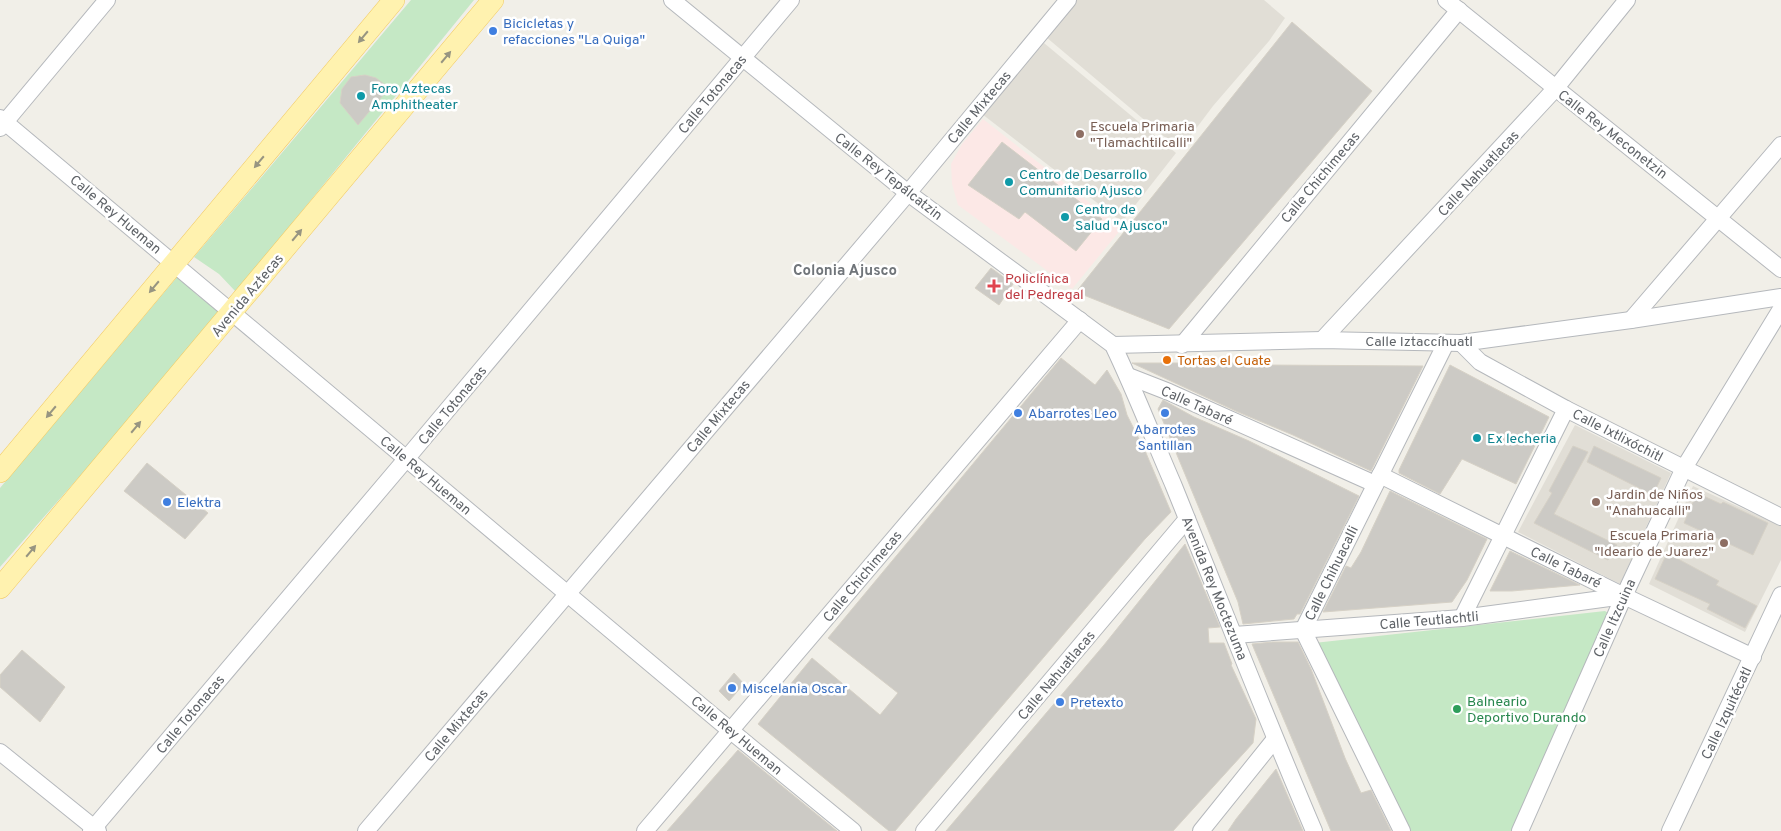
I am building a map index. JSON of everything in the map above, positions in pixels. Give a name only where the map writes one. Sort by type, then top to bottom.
[{"type":"main road","points":[[0,472],[394,0]]},
{"type":"main road","name":"Avenida Aztecas","points":[[0,588],[493,0]]},
{"type":"street","points":[[2,123],[107,0]]},
{"type":"street","name":"Calle Rey Tepálcatzin","points":[[672,0],[908,193],[1113,345]]},
{"type":"street","name":"Calle Totonacas","points":[[95,830],[791,0]]},
{"type":"street","name":"Calle Mixtecas","points":[[366,831],[908,193],[1068,0]]},
{"type":"street","name":"Calle Nahuatlacas","points":[[1322,340],[1555,89],[1627,0]]},
{"type":"street","name":"Calle Rey Meconetzin","points":[[1452,5],[1781,269]]},
{"type":"street","name":"Calle Chichimecas","points":[[1182,344],[1452,5]]},
{"type":"street","name":"Calle Rey Hueman","points":[[2,123],[174,263],[731,731],[853,831]]},
{"type":"street","points":[[1631,320],[1781,145]]},
{"type":"street","name":"Calle Iztaccíhuatl","points":[[1113,345],[1322,340],[1454,343],[1631,320],[1781,297]]},
{"type":"street","name":"Calle Itzcuina","points":[[1520,831],[1624,596],[1684,468],[1781,308]]},
{"type":"street","name":"Calle Chichimecas","points":[[645,831],[1080,320]]},
{"type":"street","name":"Calle Ixtlixóchitl","points":[[1454,343],[1480,362],[1566,409],[1781,517]]},
{"type":"street","name":"Calle Chihuacalli","points":[[1402,831],[1303,630],[1377,479],[1454,343]]},
{"type":"street","name":"Avenida Rey Moctezuma","points":[[1113,345],[1128,376],[1275,740],[1314,831]]},
{"type":"street","name":"Calle Tabaré","points":[[1128,376],[1377,479],[1753,657]]},
{"type":"street","points":[[1462,618],[1566,409]]},
{"type":"street","name":"Calle Nahuatlacas","points":[[924,831],[1187,519]]},
{"type":"street","name":"Calle Teutlachtli","points":[[1234,635],[1462,618],[1624,596]]},
{"type":"street","name":"Calle Izquitécatl","points":[[1670,831],[1781,596]]},
{"type":"street","points":[[1201,831],[1275,740]]},
{"type":"street","points":[[0,752],[95,830]]},
{"type":"shaded area","points":[[1077,0],[1264,0],[1285,18],[1269,41],[1213,106],[1180,150],[1046,37]]},
{"type":"shaded area","name":"Escuela Primaria \"Tlamachtilcalli\"","points":[[1044,43],[1176,153],[1122,222],[982,114]]},
{"type":"shaded area","points":[[983,119],[1122,228],[1072,289],[958,205],[952,184],[951,164],[962,144]]},
{"type":"shaded area","name":"Jardin de Niños \"Anahuacalli\"","points":[[1575,425],[1671,473],[1620,584],[1518,532]]},
{"type":"shaded area","name":"Escuela Primaria \"Ideario de Juarez\"","points":[[1693,486],[1781,526],[1781,560],[1745,632],[1649,584]]},
{"type":"green space","points":[[411,0],[474,0],[236,292],[219,274],[194,257]]},
{"type":"green space","points":[[178,276],[197,295],[222,314],[0,567],[0,488]]},
{"type":"green space","name":"Balneario Deportivo Durando","points":[[1605,611],[1608,613],[1514,831],[1404,831],[1314,643]]},
{"type":"building","points":[[1292,22],[1372,91],[1169,329],[1076,292]]},
{"type":"building","name":"Foro Aztecas Amphitheater","points":[[365,75],[376,78],[389,88],[358,125],[340,103],[342,89],[351,77]]},
{"type":"building","points":[[1002,142],[1102,219],[1076,251],[1025,212],[1019,219],[968,185]]},
{"type":"building","name":"Policlínica del Pedregal","points":[[991,268],[1013,284],[999,305],[975,288]]},
{"type":"building","points":[[1061,358],[1095,385],[1107,370],[1121,394],[1127,415],[1146,453],[1171,512],[1145,539],[895,831],[889,831],[758,724],[812,658],[880,715],[898,693],[828,638]]},
{"type":"building","points":[[1132,363],[1260,363],[1259,365],[1423,366],[1371,471]]},
{"type":"building","name":"Ex lecheria","points":[[1450,365],[1549,417],[1516,484],[1462,459],[1440,494],[1399,473]]},
{"type":"building","points":[[1163,400],[1194,417],[1249,441],[1359,496],[1300,614],[1297,614],[1294,619],[1243,624],[1238,602],[1158,409]]},
{"type":"building","points":[[1573,446],[1588,452],[1554,514],[1617,545],[1608,560],[1534,523],[1552,493],[1549,491]]},
{"type":"building","points":[[1594,446],[1661,478],[1653,495],[1587,462]]},
{"type":"building","name":"Elektra","points":[[147,463],[208,513],[185,539],[124,491]]},
{"type":"building","points":[[1390,491],[1487,539],[1467,580],[1452,602],[1323,612],[1346,566],[1351,568],[1361,552]]},
{"type":"building","points":[[1697,493],[1721,504],[1723,502],[1768,523],[1753,555],[1684,523]]},
{"type":"building","points":[[1185,544],[1220,627],[1208,628],[1209,643],[1224,643],[1231,665],[1256,719],[1253,743],[1173,831],[946,831],[1104,645]]},
{"type":"building","points":[[1510,551],[1580,585],[1490,591]]},
{"type":"building","points":[[1667,553],[1719,581],[1716,585],[1757,606],[1745,628],[1707,609],[1710,604],[1655,579]]},
{"type":"building","points":[[1298,642],[1311,669],[1345,758],[1361,793],[1371,790],[1391,831],[1331,831],[1252,644]]},
{"type":"building","points":[[22,650],[65,687],[40,722],[0,687],[0,675]]},
{"type":"building","name":"Miscelania Oscar","points":[[734,673],[744,684],[729,701],[719,691]]},
{"type":"building","points":[[738,750],[837,831],[667,831]]},
{"type":"building","points":[[1276,769],[1303,831],[1228,831],[1236,819]]},
{"type":"place","name":"Bicicletas y refacciones \"La Quiga\"","points":[[493,31]]},
{"type":"place","name":"Foro Aztecas Amphitheater","points":[[361,96]]},
{"type":"place","name":"Escuela Primaria \"Tlamachtilcalli\"","points":[[1080,134]]},
{"type":"place","name":"Centro de Desarrollo Comunitario Ajusco","points":[[1009,182]]},
{"type":"place","name":"Centro de Salud \"Ajusco\"","points":[[1065,217]]},
{"type":"place","name":"Policlínica del Pedregal","points":[[994,286]]},
{"type":"place","name":"Tortas el Cuate","points":[[1167,360]]},
{"type":"place","name":"Abarrotes Leo","points":[[1018,413]]},
{"type":"place","name":"Abarrotes Santillan","points":[[1165,413]]},
{"type":"place","name":"Ex lecheria","points":[[1477,438]]},
{"type":"place","name":"Elektra","points":[[167,502]]},
{"type":"place","name":"Jardin de Niños \"Anahuacalli\"","points":[[1596,502]]},
{"type":"place","name":"Escuela Primaria \"Ideario de Juarez\"","points":[[1724,543]]},
{"type":"place","name":"Miscelania Oscar","points":[[732,688]]},
{"type":"place","name":"Pretexto","points":[[1060,702]]},
{"type":"place","name":"Balneario Deportivo Durando","points":[[1457,709]]},
{"type":"district","name":"Colonia Ajusco","points":[[845,270]]}]
